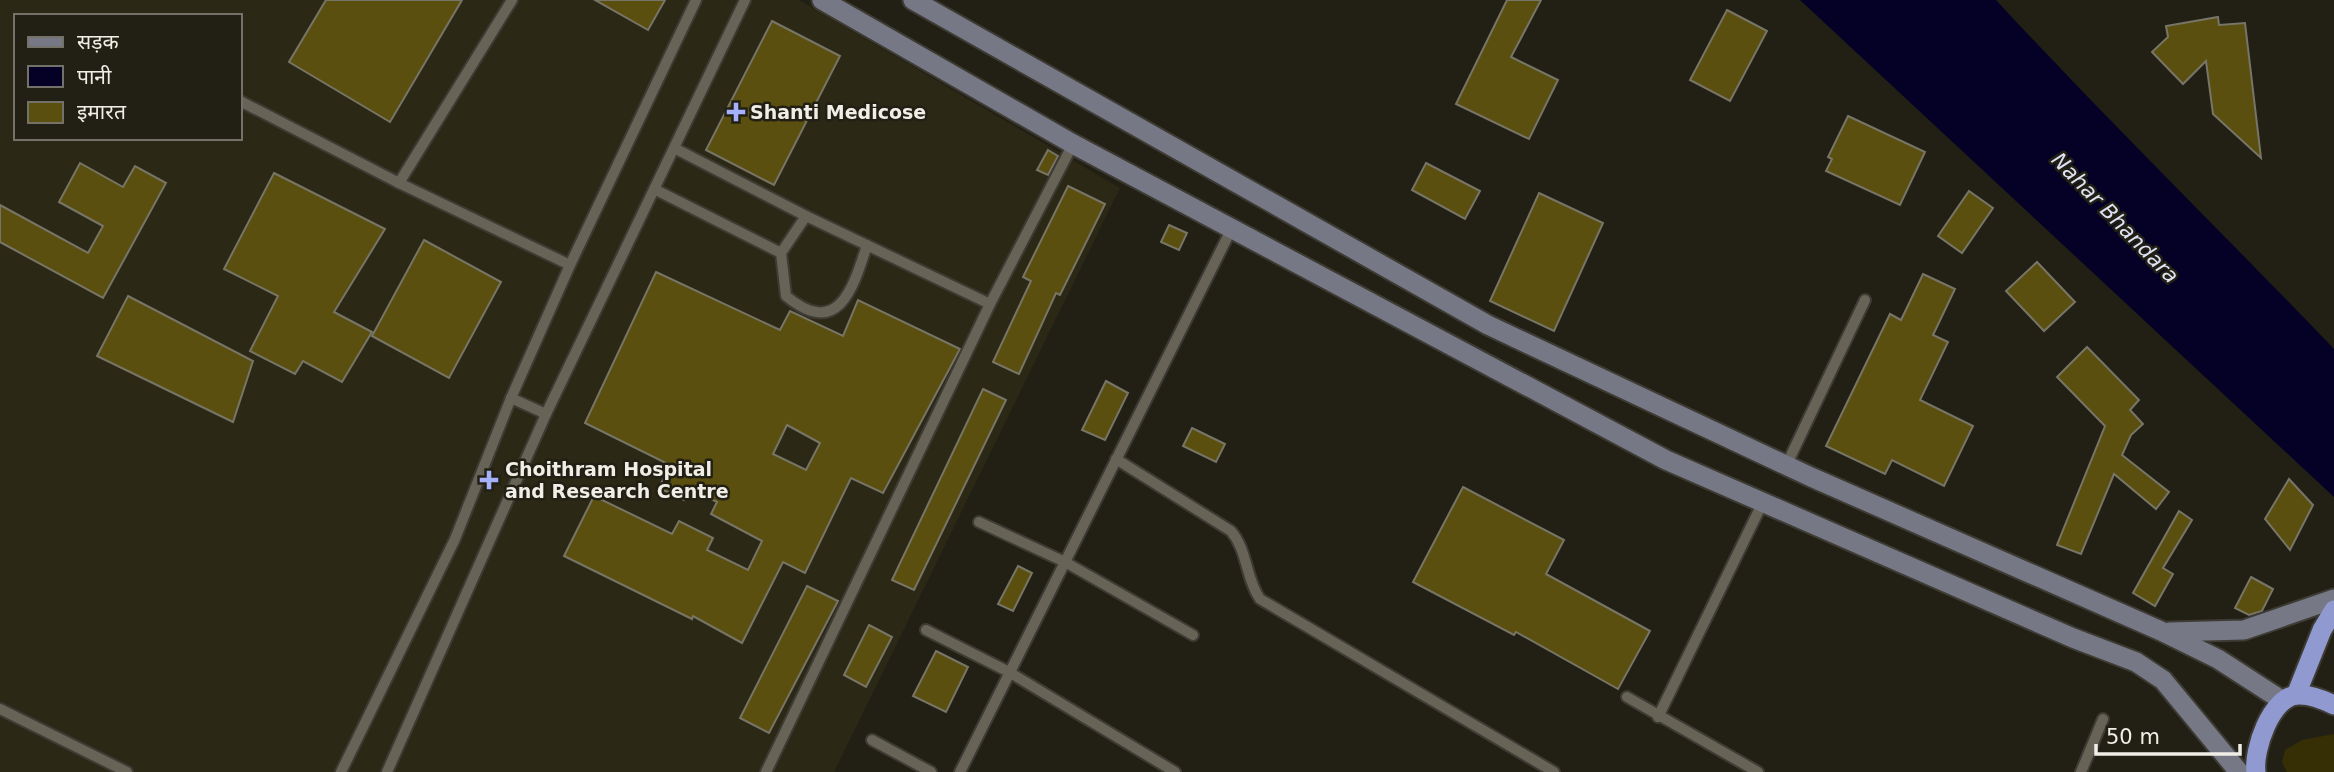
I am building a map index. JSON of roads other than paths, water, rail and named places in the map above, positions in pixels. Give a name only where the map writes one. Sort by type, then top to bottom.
[{"type":"highway","points":[[2256,772],[2260,737],[2290,698],[2334,610]]},
{"type":"highway","points":[[2290,698],[2334,705]]},
{"type":"main road","points":[[822,0],[1073,144],[1667,460],[2061,633],[2136,662],[2163,680],[2239,772]]},
{"type":"main road","points":[[913,0],[1488,325],[1786,466],[2161,631],[2290,698]]},
{"type":"main road","points":[[2161,631],[2200,633],[2244,630],[2334,599]]},
{"type":"lane","points":[[399,183],[512,0]]},
{"type":"lane","points":[[341,772],[455,539],[511,398],[570,265],[696,0]]},
{"type":"lane","points":[[387,772],[546,414],[676,149],[745,0]]},
{"type":"lane","points":[[242,102],[399,183],[570,265]]},
{"type":"lane","points":[[766,772],[989,304],[1073,144]]},
{"type":"lane","points":[[676,149],[806,216],[989,304]]},
{"type":"lane","points":[[656,190],[780,253]]},
{"type":"lane","points":[[806,216],[780,253],[782,284],[786,296],[799,306],[823,314],[837,309],[845,298],[867,245]]},
{"type":"lane","points":[[960,772],[1232,228]]},
{"type":"lane","points":[[1786,466],[1865,300]]},
{"type":"lane","points":[[511,398],[546,414]]},
{"type":"lane","points":[[1116,460],[1231,531],[1242,544],[1251,586],[1259,599],[1554,772]]},
{"type":"lane","points":[[1658,717],[1763,502]]},
{"type":"lane","points":[[979,522],[1065,562],[1194,635]]},
{"type":"lane","points":[[926,630],[1009,672],[1175,772]]},
{"type":"lane","points":[[1627,697],[1758,772]]},
{"type":"lane","points":[[0,709],[127,772]]},
{"type":"lane","points":[[2081,772],[2103,719]]},
{"type":"lane","points":[[872,740],[932,772]]},
{"type":"water","name":"Nahar Bhandara","points":[[1800,0],[1996,0],[2334,349],[2334,497]]},
{"type":"place","name":"Shanti Medicose","points":[[736,112]]},
{"type":"place","name":"Choithram Hospital and Research Centre","points":[[489,480]]}]
